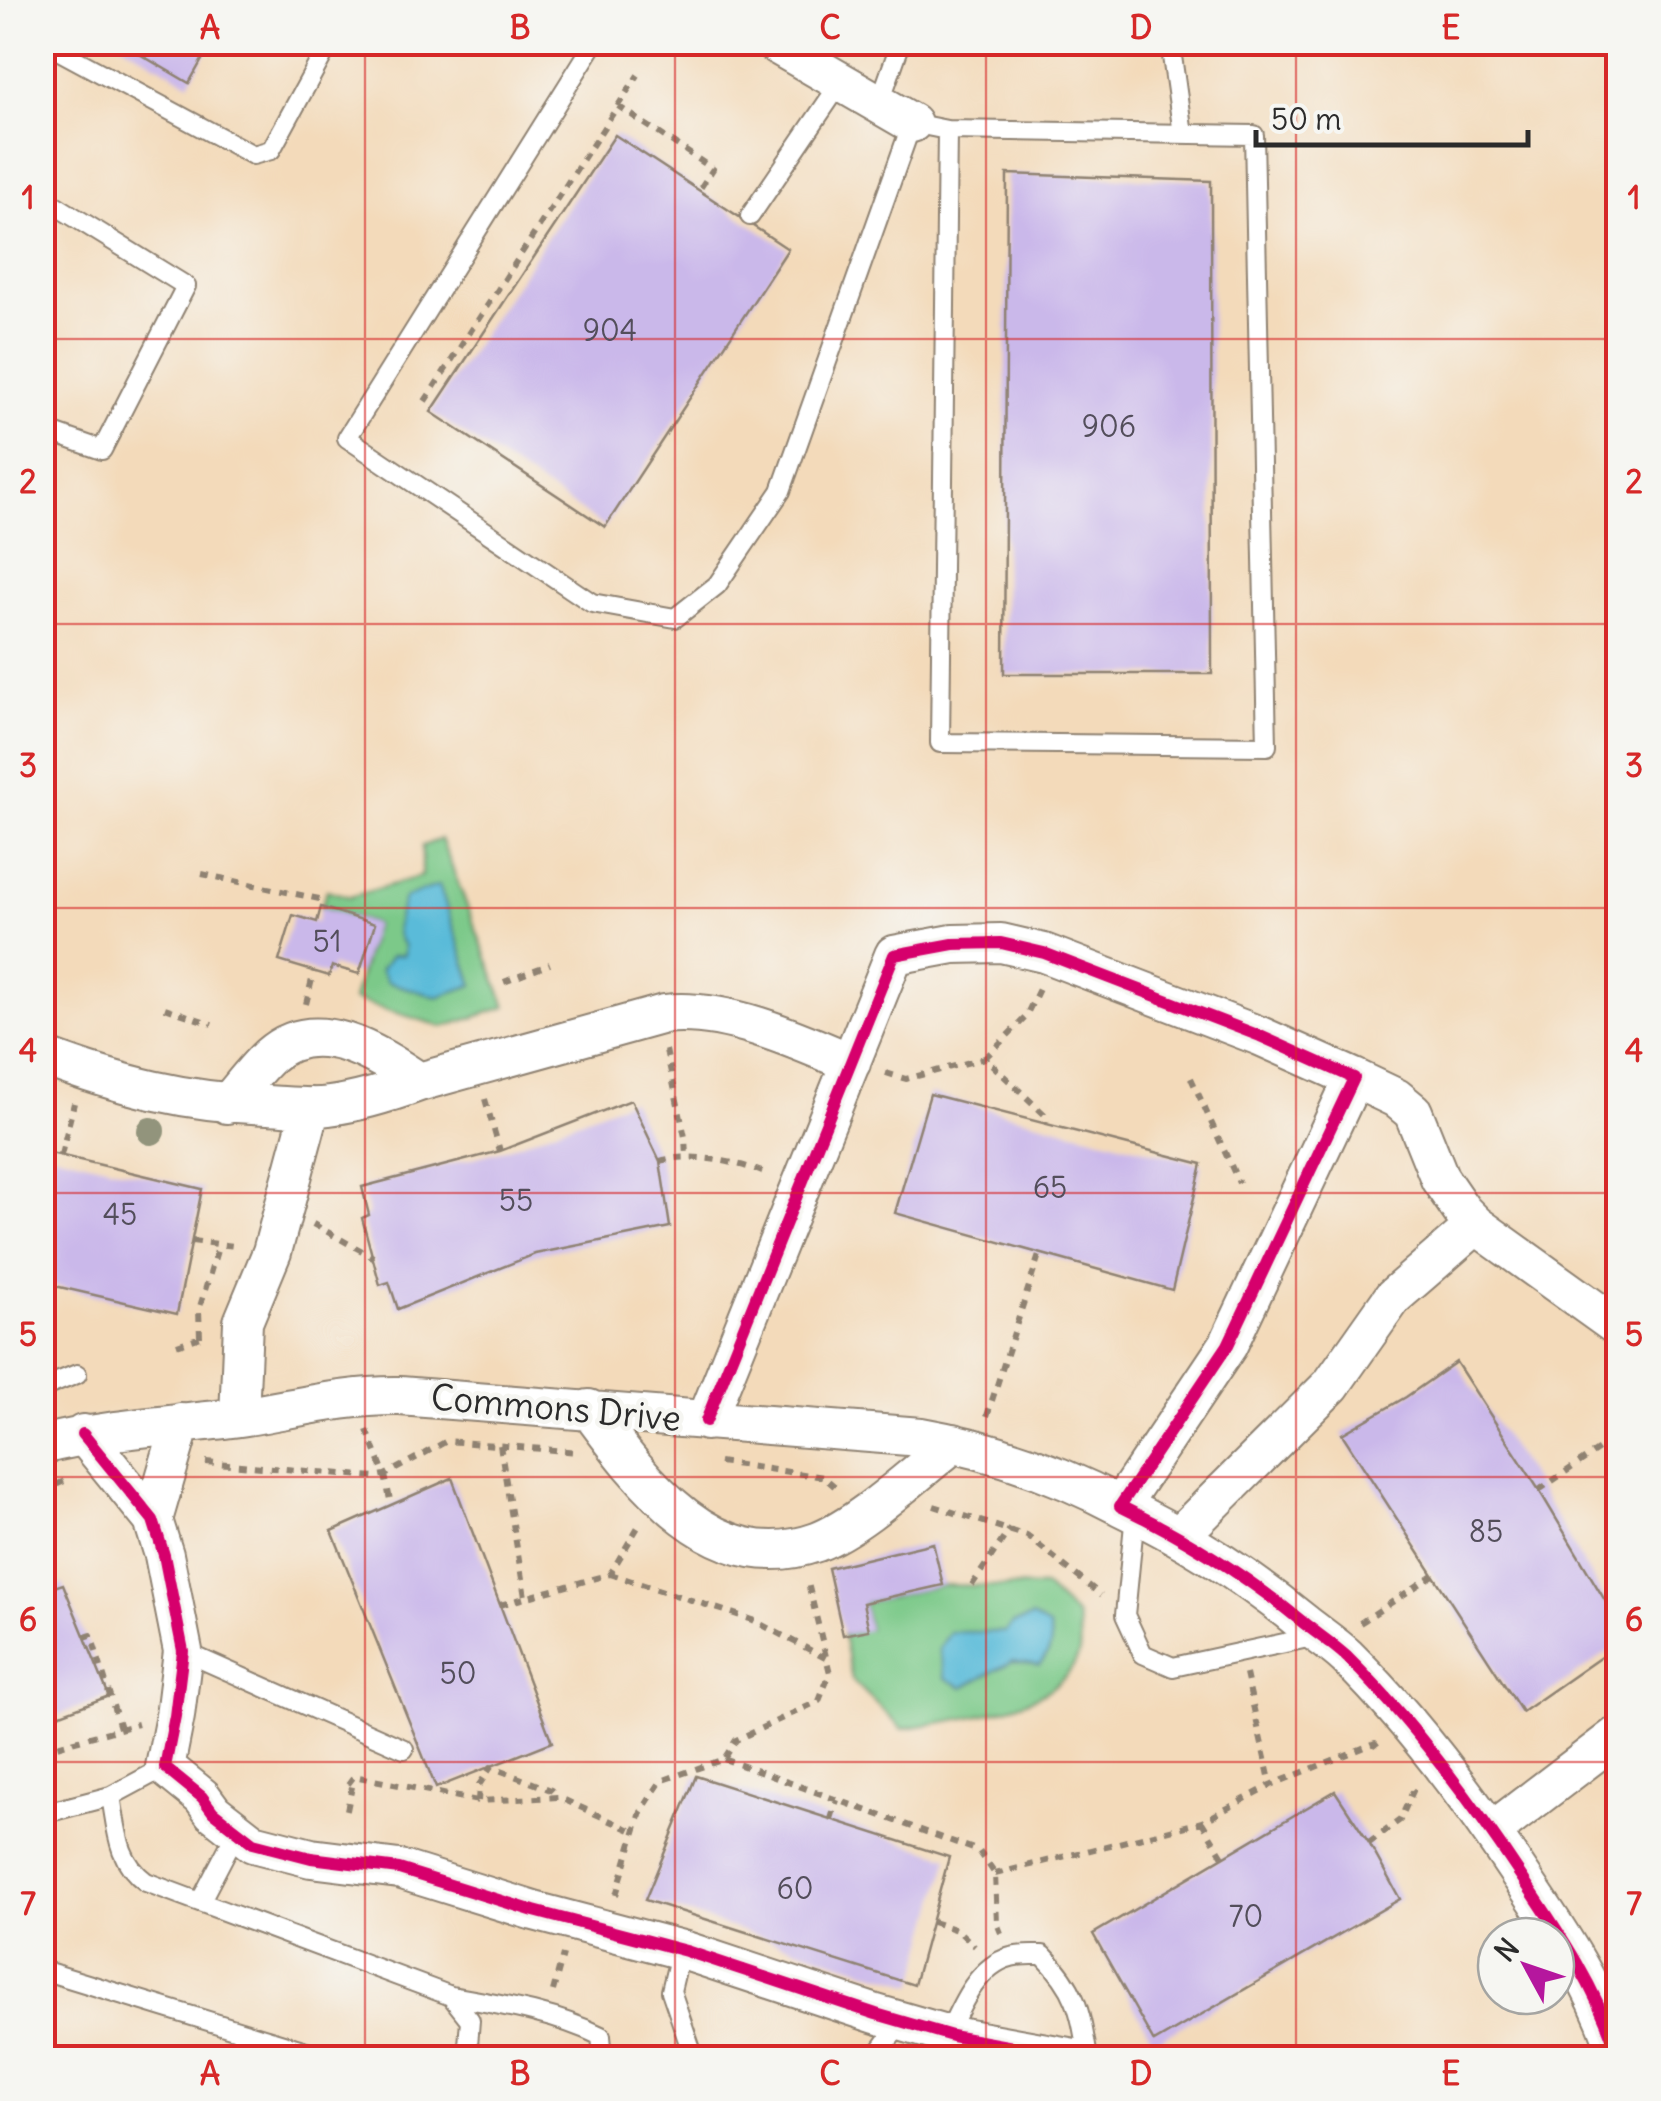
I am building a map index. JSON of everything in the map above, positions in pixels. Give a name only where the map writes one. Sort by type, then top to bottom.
[{"type":"street","points":[[772,42],[879,104],[930,126]]},
{"type":"street","points":[[706,1421],[894,955],[952,944],[1001,943],[1054,957],[1260,1036],[1396,1098],[1413,1112],[1440,1179],[1462,1211],[1618,1327]]},
{"type":"street","points":[[42,1056],[118,1084],[189,1100],[310,1107],[373,1098],[418,1082],[688,1011],[787,1037],[851,1063]]},
{"type":"street","points":[[227,1104],[270,1056],[304,1038],[350,1042],[418,1082]]},
{"type":"street","points":[[1128,1510],[1228,1345],[1354,1078]]},
{"type":"street","points":[[239,1417],[243,1322],[272,1252],[310,1107]]},
{"type":"street","points":[[1476,1225],[1393,1296],[1331,1385],[1179,1536],[1258,1585],[1346,1656],[1438,1762],[1556,1928],[1591,1991],[1618,2056]]},
{"type":"street","name":"Commons Drive","points":[[42,1445],[83,1434],[239,1417],[354,1397],[400,1396],[589,1410],[921,1437],[1056,1475],[1179,1536]]},
{"type":"street","points":[[589,1410],[659,1497],[719,1539],[752,1549],[784,1550],[818,1541],[853,1522],[902,1483],[965,1447]]},
{"type":"street","points":[[153,1520],[181,1423]]},
{"type":"street","points":[[83,1434],[153,1520],[164,1555],[183,1651],[176,1716],[165,1767],[253,1843],[311,1858],[399,1869],[681,1950],[948,2034],[1074,2058]]},
{"type":"street","points":[[1491,1832],[1618,1735]]},
{"type":"lane","points":[[43,42],[253,155],[271,150],[330,42]]},
{"type":"lane","points":[[596,42],[347,438],[592,603],[675,618],[716,585],[781,492],[930,126]]},
{"type":"lane","points":[[879,104],[901,42]]},
{"type":"lane","points":[[1170,42],[1183,134]]},
{"type":"lane","points":[[750,216],[841,82]]},
{"type":"lane","points":[[930,126],[1254,135],[1267,746],[940,743],[930,126]]},
{"type":"lane","points":[[42,197],[186,286],[102,450],[42,429]]},
{"type":"lane","points":[[42,1388],[77,1374]]},
{"type":"lane","points":[[1128,1510],[1125,1615],[1143,1654],[1173,1667],[1325,1639]]},
{"type":"lane","points":[[183,1651],[404,1749]]},
{"type":"lane","points":[[42,1814],[111,1796],[165,1767]]},
{"type":"lane","points":[[111,1796],[122,1858],[146,1882],[451,1996],[576,2024],[600,2036],[603,2058]]},
{"type":"lane","points":[[200,1902],[237,1831]]},
{"type":"lane","points":[[681,1950],[671,1991],[694,2058]]},
{"type":"lane","points":[[948,2034],[971,1988],[988,1968],[1011,1957],[1043,1955],[1066,1977],[1079,2006],[1088,2058]]},
{"type":"lane","points":[[42,1970],[329,2058]]},
{"type":"lane","points":[[451,1996],[470,2020],[466,2058]]},
{"type":"lane","points":[[875,2058],[902,2021]]},
{"type":"path","points":[[425,402],[638,75]]},
{"type":"path","points":[[618,106],[713,170],[699,190]]},
{"type":"path","points":[[202,874],[324,900]]},
{"type":"path","points":[[851,1063],[906,1079],[985,1058],[1025,1018],[1054,957]]},
{"type":"path","points":[[504,982],[550,964]]},
{"type":"path","points":[[165,1008],[212,1024]]},
{"type":"path","points":[[658,1016],[686,1156]]},
{"type":"path","points":[[985,1058],[1044,1114],[1046,1123]]},
{"type":"path","points":[[475,1068],[500,1151]]},
{"type":"path","points":[[61,1156],[85,1072]]},
{"type":"path","points":[[1191,1078],[1240,1184]]},
{"type":"path","points":[[660,1161],[686,1156],[746,1164],[800,1189]]},
{"type":"path","points":[[283,1209],[374,1257]]},
{"type":"path","points":[[200,1337],[199,1310],[219,1244]]},
{"type":"path","points":[[965,1447],[1040,1252]]},
{"type":"path","points":[[354,1397],[385,1475],[391,1505]]},
{"type":"path","points":[[1540,1490],[1618,1436]]},
{"type":"path","points":[[170,1464],[230,1463],[385,1475],[447,1440],[592,1453],[617,1448]]},
{"type":"path","points":[[500,1445],[525,1597]]},
{"type":"path","points":[[712,1460],[824,1477],[844,1494],[852,1508],[853,1522]]},
{"type":"path","points":[[902,1483],[914,1500],[1026,1536],[1125,1615]]},
{"type":"path","points":[[610,1574],[659,1497]]},
{"type":"path","points":[[972,1585],[1010,1529]]},
{"type":"path","points":[[724,1760],[736,1740],[820,1701],[830,1673],[797,1546]]},
{"type":"path","points":[[500,1606],[610,1574],[753,1620],[827,1660]]},
{"type":"path","points":[[1325,1639],[1435,1574]]},
{"type":"path","points":[[85,1636],[90,1636],[120,1728]]},
{"type":"path","points":[[1242,1652],[1272,1785]]},
{"type":"path","points":[[42,1750],[176,1716]]},
{"type":"path","points":[[995,1874],[1202,1822],[1272,1785],[1376,1743],[1385,1755]]},
{"type":"path","points":[[605,1930],[641,1812],[661,1781],[724,1760],[979,1851],[995,1874],[997,1923],[1011,1957]]},
{"type":"path","points":[[478,1801],[478,1785],[490,1767],[551,1790],[558,1797],[634,1832]]},
{"type":"path","points":[[354,1776],[478,1801],[558,1797]]},
{"type":"path","points":[[348,1784],[354,1776]]},
{"type":"path","points":[[347,1810],[354,1776]]},
{"type":"path","points":[[1368,1843],[1400,1820],[1412,1791],[1403,1779]]},
{"type":"path","points":[[831,1819],[837,1800]]},
{"type":"path","points":[[1202,1822],[1223,1857]]},
{"type":"path","points":[[932,1922],[957,1930],[969,1939],[988,1968]]},
{"type":"path","points":[[558,1976],[563,1953]]},
{"type":"green space","points":[[441,839],[506,1007],[444,1027],[353,1000],[375,924],[321,907],[327,890],[350,897],[422,876],[422,846]]},
{"type":"green space","points":[[943,1585],[1045,1587],[1077,1617],[1078,1656],[1066,1675],[1049,1690],[1027,1701],[975,1716],[902,1729],[852,1680],[843,1635],[869,1629],[863,1603]]},
{"type":"water","points":[[439,885],[473,985],[437,997],[387,982],[380,970],[391,956],[403,955],[397,929],[404,898]]},
{"type":"water","points":[[1032,1617],[1049,1627],[1050,1633],[1050,1648],[1039,1665],[1013,1661],[963,1687],[945,1678],[939,1649],[950,1632],[1005,1632],[1012,1624]]},
{"type":"building","points":[[119,42],[212,42],[189,83]]},
{"type":"building","points":[[615,135],[788,249],[605,527],[431,412]]},
{"type":"building","points":[[1007,174],[1211,181],[1212,674],[1004,674]]},
{"type":"building","points":[[321,907],[375,924],[359,974],[332,966],[329,976],[279,961],[293,915],[317,922]]},
{"type":"building","points":[[930,1094],[1202,1164],[1172,1290],[895,1213]]},
{"type":"building","points":[[631,1100],[660,1161],[670,1227],[535,1254],[398,1309],[389,1282],[380,1285],[362,1218],[369,1215],[362,1187],[500,1151]]},
{"type":"building","points":[[42,1151],[202,1189],[177,1314],[42,1283]]},
{"type":"building","points":[[1456,1362],[1618,1622],[1618,1645],[1522,1712],[1342,1434]]},
{"type":"building","points":[[452,1478],[552,1742],[436,1788],[332,1531]]},
{"type":"building","points":[[933,1543],[943,1585],[863,1603],[869,1630],[843,1635],[828,1568]]},
{"type":"building","points":[[63,1584],[109,1696],[42,1721],[42,1591]]},
{"type":"building","points":[[696,1776],[949,1857],[914,1985],[645,1900]]},
{"type":"building","points":[[1335,1791],[1400,1899],[1154,2042],[1093,1934]]},
{"type":"cycle path","points":[[706,1421],[894,955],[953,944],[1001,943],[1044,953],[1260,1036],[1354,1078],[1228,1345],[1120,1506],[1239,1574],[1337,1648],[1371,1681],[1461,1791],[1550,1919],[1589,1985],[1618,2056]]},
{"type":"cycle path","points":[[83,1434],[153,1520],[164,1555],[183,1651],[165,1767],[253,1843],[311,1858],[399,1869],[534,1911],[686,1951],[952,2036],[1074,2058]]}]
